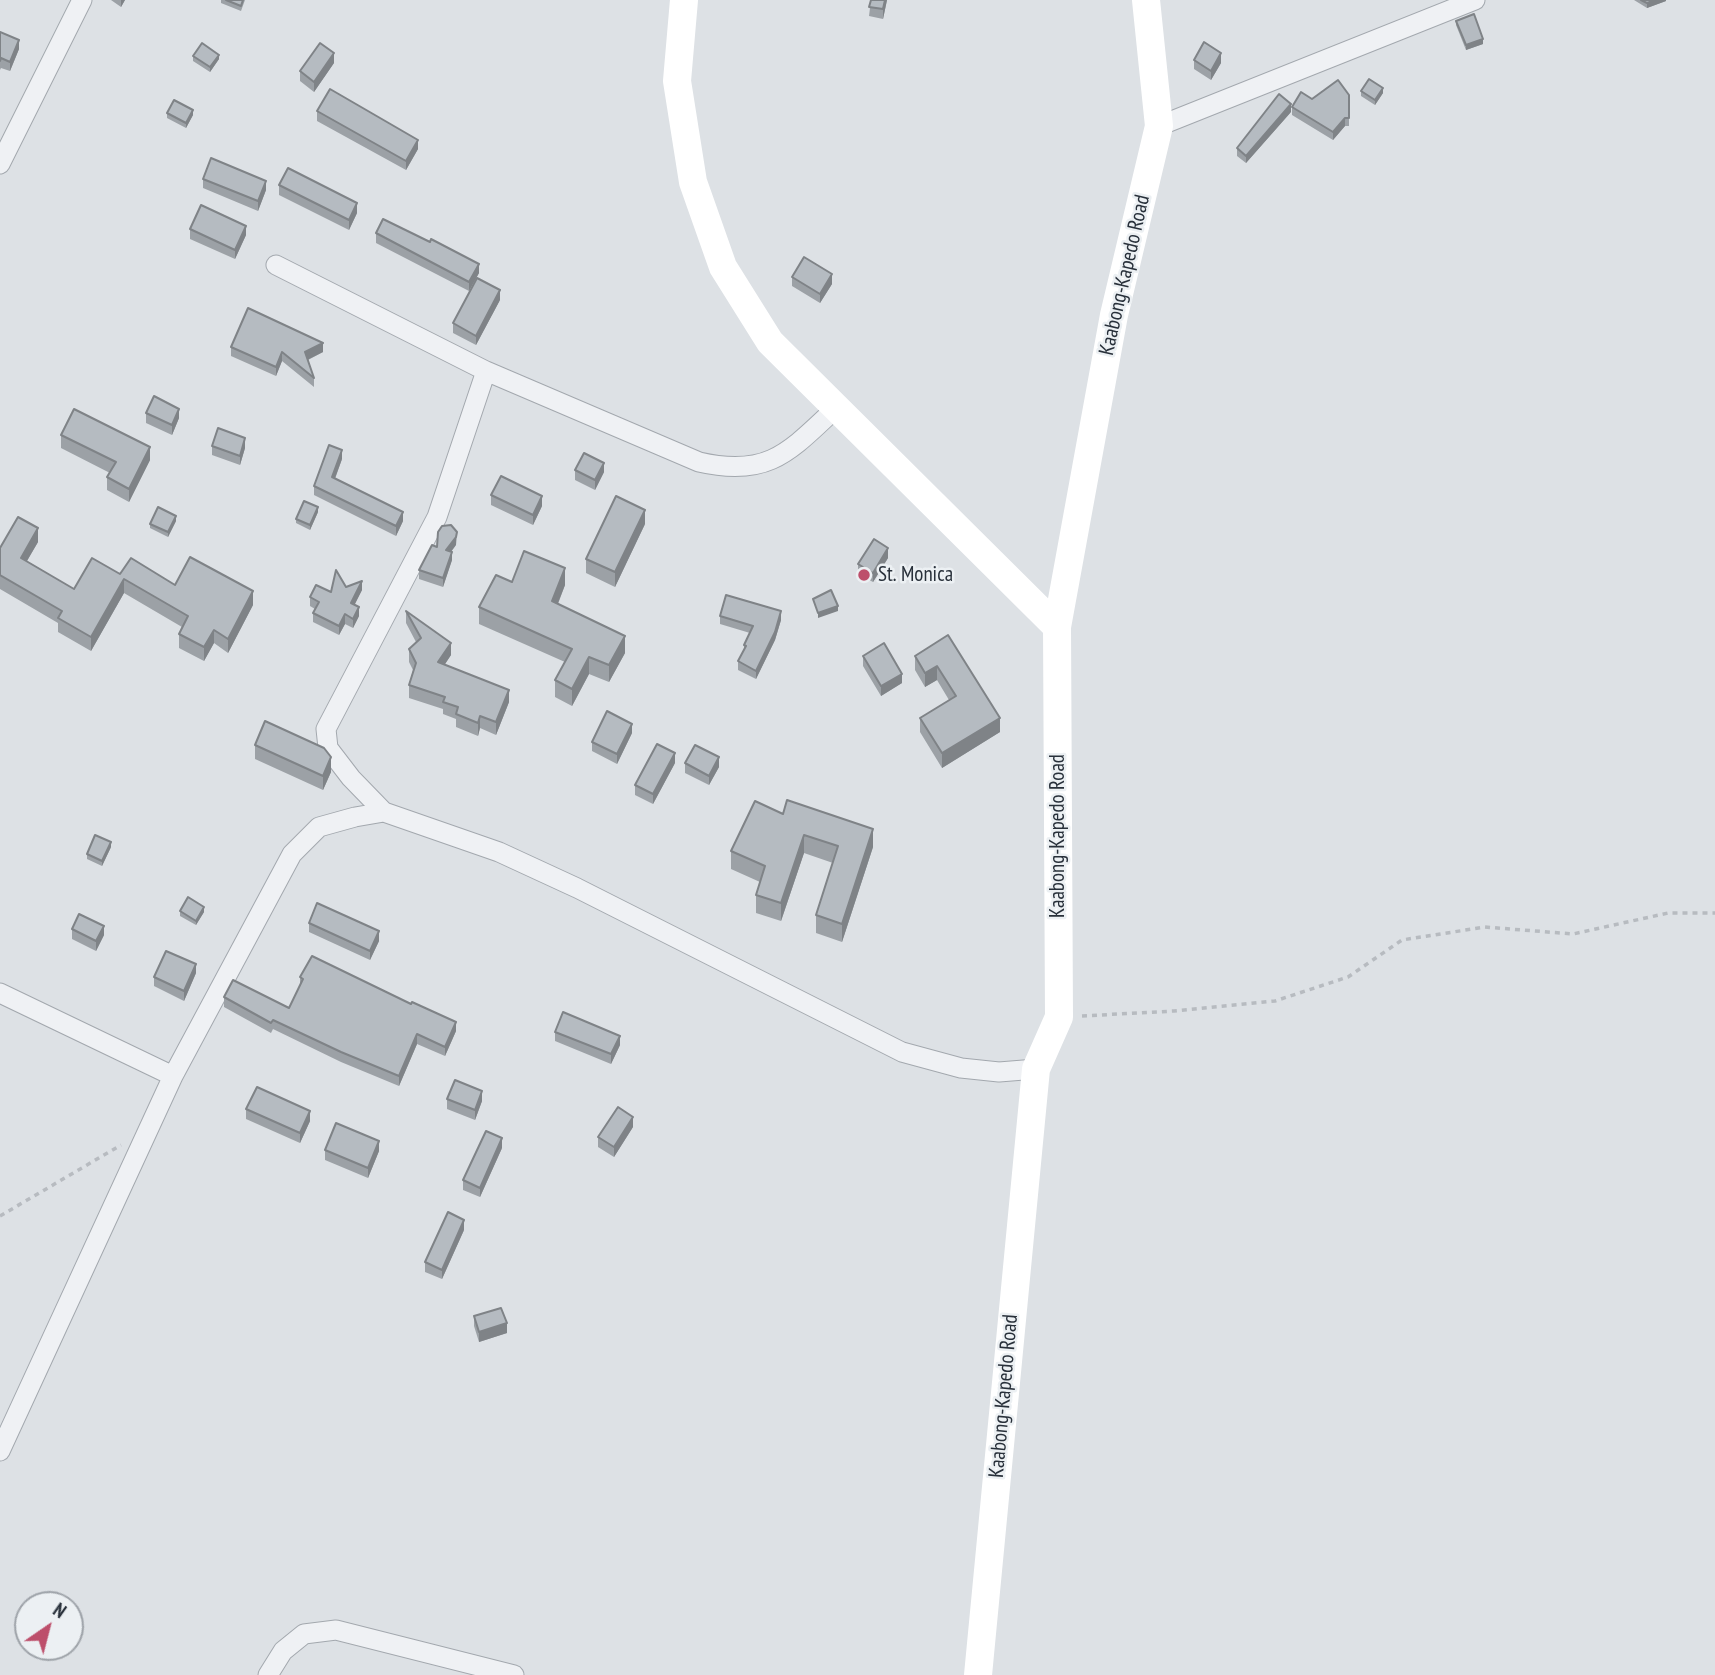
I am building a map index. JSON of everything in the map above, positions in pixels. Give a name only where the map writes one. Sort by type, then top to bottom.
[{"type":"main road","points":[[684,0],[677,81],[693,182],[723,267],[769,342],[1057,627]]},
{"type":"main road","name":"Kaabong-Kapedo Road","points":[[978,1675],[1036,1069],[1059,1017],[1057,627],[1114,315],[1159,126],[1146,0]]},
{"type":"street","points":[[0,164],[82,0]]},
{"type":"street","points":[[1159,126],[1475,0]]},
{"type":"street","points":[[276,265],[486,371],[699,462],[718,466],[751,467],[766,463],[788,452],[836,408]]},
{"type":"street","points":[[486,371],[437,517],[326,729],[328,748],[351,778],[384,812],[499,852],[577,888],[902,1052],[961,1068],[999,1072],[1036,1069]]},
{"type":"street","points":[[0,1451],[173,1076],[292,854],[319,827],[384,812]]},
{"type":"street","points":[[0,993],[173,1076]]},
{"type":"street","points":[[268,1675],[283,1651],[304,1634],[336,1630],[514,1675]]},
{"type":"path","points":[[1059,1017],[1174,1011],[1275,1001],[1348,977],[1402,940],[1485,927],[1573,933],[1668,913],[1715,914]]},
{"type":"path","points":[[0,1216],[150,1128]]},
{"type":"building","points":[[226,0],[243,0],[241,6]]},
{"type":"building","points":[[871,0],[885,0],[883,9],[869,7]]},
{"type":"building","points":[[1474,14],[1483,39],[1466,45],[1456,21]]},
{"type":"building","points":[[0,32],[19,40],[10,62],[1,58],[0,61]]},
{"type":"building","points":[[1204,42],[1221,53],[1211,71],[1194,60]]},
{"type":"building","points":[[202,43],[219,55],[210,67],[193,56]]},
{"type":"building","points":[[320,43],[334,53],[314,82],[300,71]]},
{"type":"building","points":[[1369,79],[1383,88],[1375,100],[1361,91]]},
{"type":"building","points":[[1338,80],[1349,95],[1349,118],[1345,118],[1333,132],[1292,107],[1301,92],[1312,99]]},
{"type":"building","points":[[330,89],[418,140],[406,161],[317,111]]},
{"type":"building","points":[[1279,94],[1291,104],[1246,156],[1237,148]]},
{"type":"building","points":[[174,100],[193,110],[186,123],[167,113]]},
{"type":"building","points":[[211,158],[266,181],[258,201],[203,179]]},
{"type":"building","points":[[288,168],[357,203],[349,220],[279,185]]},
{"type":"building","points":[[201,205],[246,226],[235,250],[190,229]]},
{"type":"building","points":[[383,219],[430,242],[431,239],[479,264],[469,282],[376,233]]},
{"type":"building","points":[[804,257],[832,274],[820,294],[792,277]]},
{"type":"building","points":[[477,278],[500,290],[476,336],[453,323]]},
{"type":"building","points":[[248,308],[323,343],[305,352],[314,378],[282,352],[276,367],[231,347]]},
{"type":"building","points":[[154,396],[179,409],[172,425],[146,413]]},
{"type":"building","points":[[74,409],[150,447],[129,489],[107,477],[116,462],[61,435]]},
{"type":"building","points":[[218,428],[245,438],[240,456],[212,446]]},
{"type":"building","points":[[329,445],[342,450],[332,477],[403,512],[396,526],[314,486]]},
{"type":"building","points":[[584,453],[604,463],[595,480],[575,470]]},
{"type":"building","points":[[501,476],[542,496],[533,515],[491,495]]},
{"type":"building","points":[[616,496],[645,510],[615,572],[586,559]]},
{"type":"building","points":[[304,501],[318,507],[310,525],[296,519]]},
{"type":"building","points":[[158,507],[176,516],[168,532],[150,524]]},
{"type":"building","points":[[18,517],[38,528],[21,558],[74,589],[92,558],[120,574],[131,558],[175,585],[190,557],[253,591],[228,639],[214,630],[204,647],[179,634],[188,616],[124,579],[91,637],[58,618],[62,611],[0,575],[0,548]]},
{"type":"building","points":[[451,525],[457,532],[446,550],[452,552],[443,578],[419,570],[432,545],[437,547],[438,532],[442,526]]},
{"type":"building","points":[[874,539],[888,548],[873,573],[858,564]]},
{"type":"building","points":[[524,551],[565,568],[552,601],[625,636],[609,665],[589,657],[572,689],[555,680],[572,649],[479,607],[496,575],[512,582]]},
{"type":"building","points":[[336,570],[346,587],[362,581],[351,603],[359,607],[353,619],[345,614],[339,626],[313,613],[319,602],[310,597],[316,585],[331,592]]},
{"type":"building","points":[[831,590],[838,606],[818,613],[813,599]]},
{"type":"building","points":[[726,595],[781,611],[775,632],[756,671],[738,661],[753,626],[720,616]]},
{"type":"building","points":[[406,611],[451,643],[438,662],[509,690],[496,722],[480,716],[478,723],[456,714],[458,707],[443,702],[445,697],[409,685],[416,663],[409,649],[421,638]]},
{"type":"building","points":[[948,635],[1000,718],[942,753],[920,718],[956,696],[937,666],[925,673],[915,656]]},
{"type":"building","points":[[884,643],[902,674],[881,686],[863,656]]},
{"type":"building","points":[[607,711],[632,724],[617,754],[592,742]]},
{"type":"building","points":[[265,721],[324,748],[331,757],[323,776],[255,745]]},
{"type":"building","points":[[657,744],[675,753],[653,794],[635,785]]},
{"type":"building","points":[[695,745],[719,757],[709,776],[685,763]]},
{"type":"building","points":[[787,800],[873,829],[842,924],[816,915],[838,846],[804,835],[781,903],[756,895],[765,866],[731,851],[755,801],[783,814]]},
{"type":"building","points":[[95,835],[111,842],[102,861],[87,854]]},
{"type":"building","points":[[188,897],[204,907],[196,921],[180,911]]},
{"type":"building","points":[[317,903],[379,931],[370,951],[309,923]]},
{"type":"building","points":[[79,914],[104,926],[96,941],[72,929]]},
{"type":"building","points":[[166,951],[196,964],[184,991],[154,977]]},
{"type":"building","points":[[312,956],[411,1004],[412,1002],[456,1022],[445,1047],[417,1034],[399,1076],[273,1020],[271,1023],[224,997],[233,980],[289,1008],[303,979],[300,977]]},
{"type":"building","points":[[563,1012],[620,1036],[611,1054],[555,1032]]},
{"type":"building","points":[[455,1080],[482,1091],[475,1110],[447,1099]]},
{"type":"building","points":[[257,1087],[310,1111],[300,1133],[246,1109]]},
{"type":"building","points":[[618,1107],[633,1117],[614,1147],[598,1137]]},
{"type":"building","points":[[336,1123],[379,1141],[368,1168],[325,1150]]},
{"type":"building","points":[[486,1131],[502,1138],[480,1188],[463,1180]]},
{"type":"building","points":[[448,1212],[464,1220],[442,1270],[425,1262]]},
{"type":"building","points":[[501,1308],[507,1323],[479,1332],[474,1316]]},
{"type":"place","name":"St. Monica","points":[[864,575]]}]
